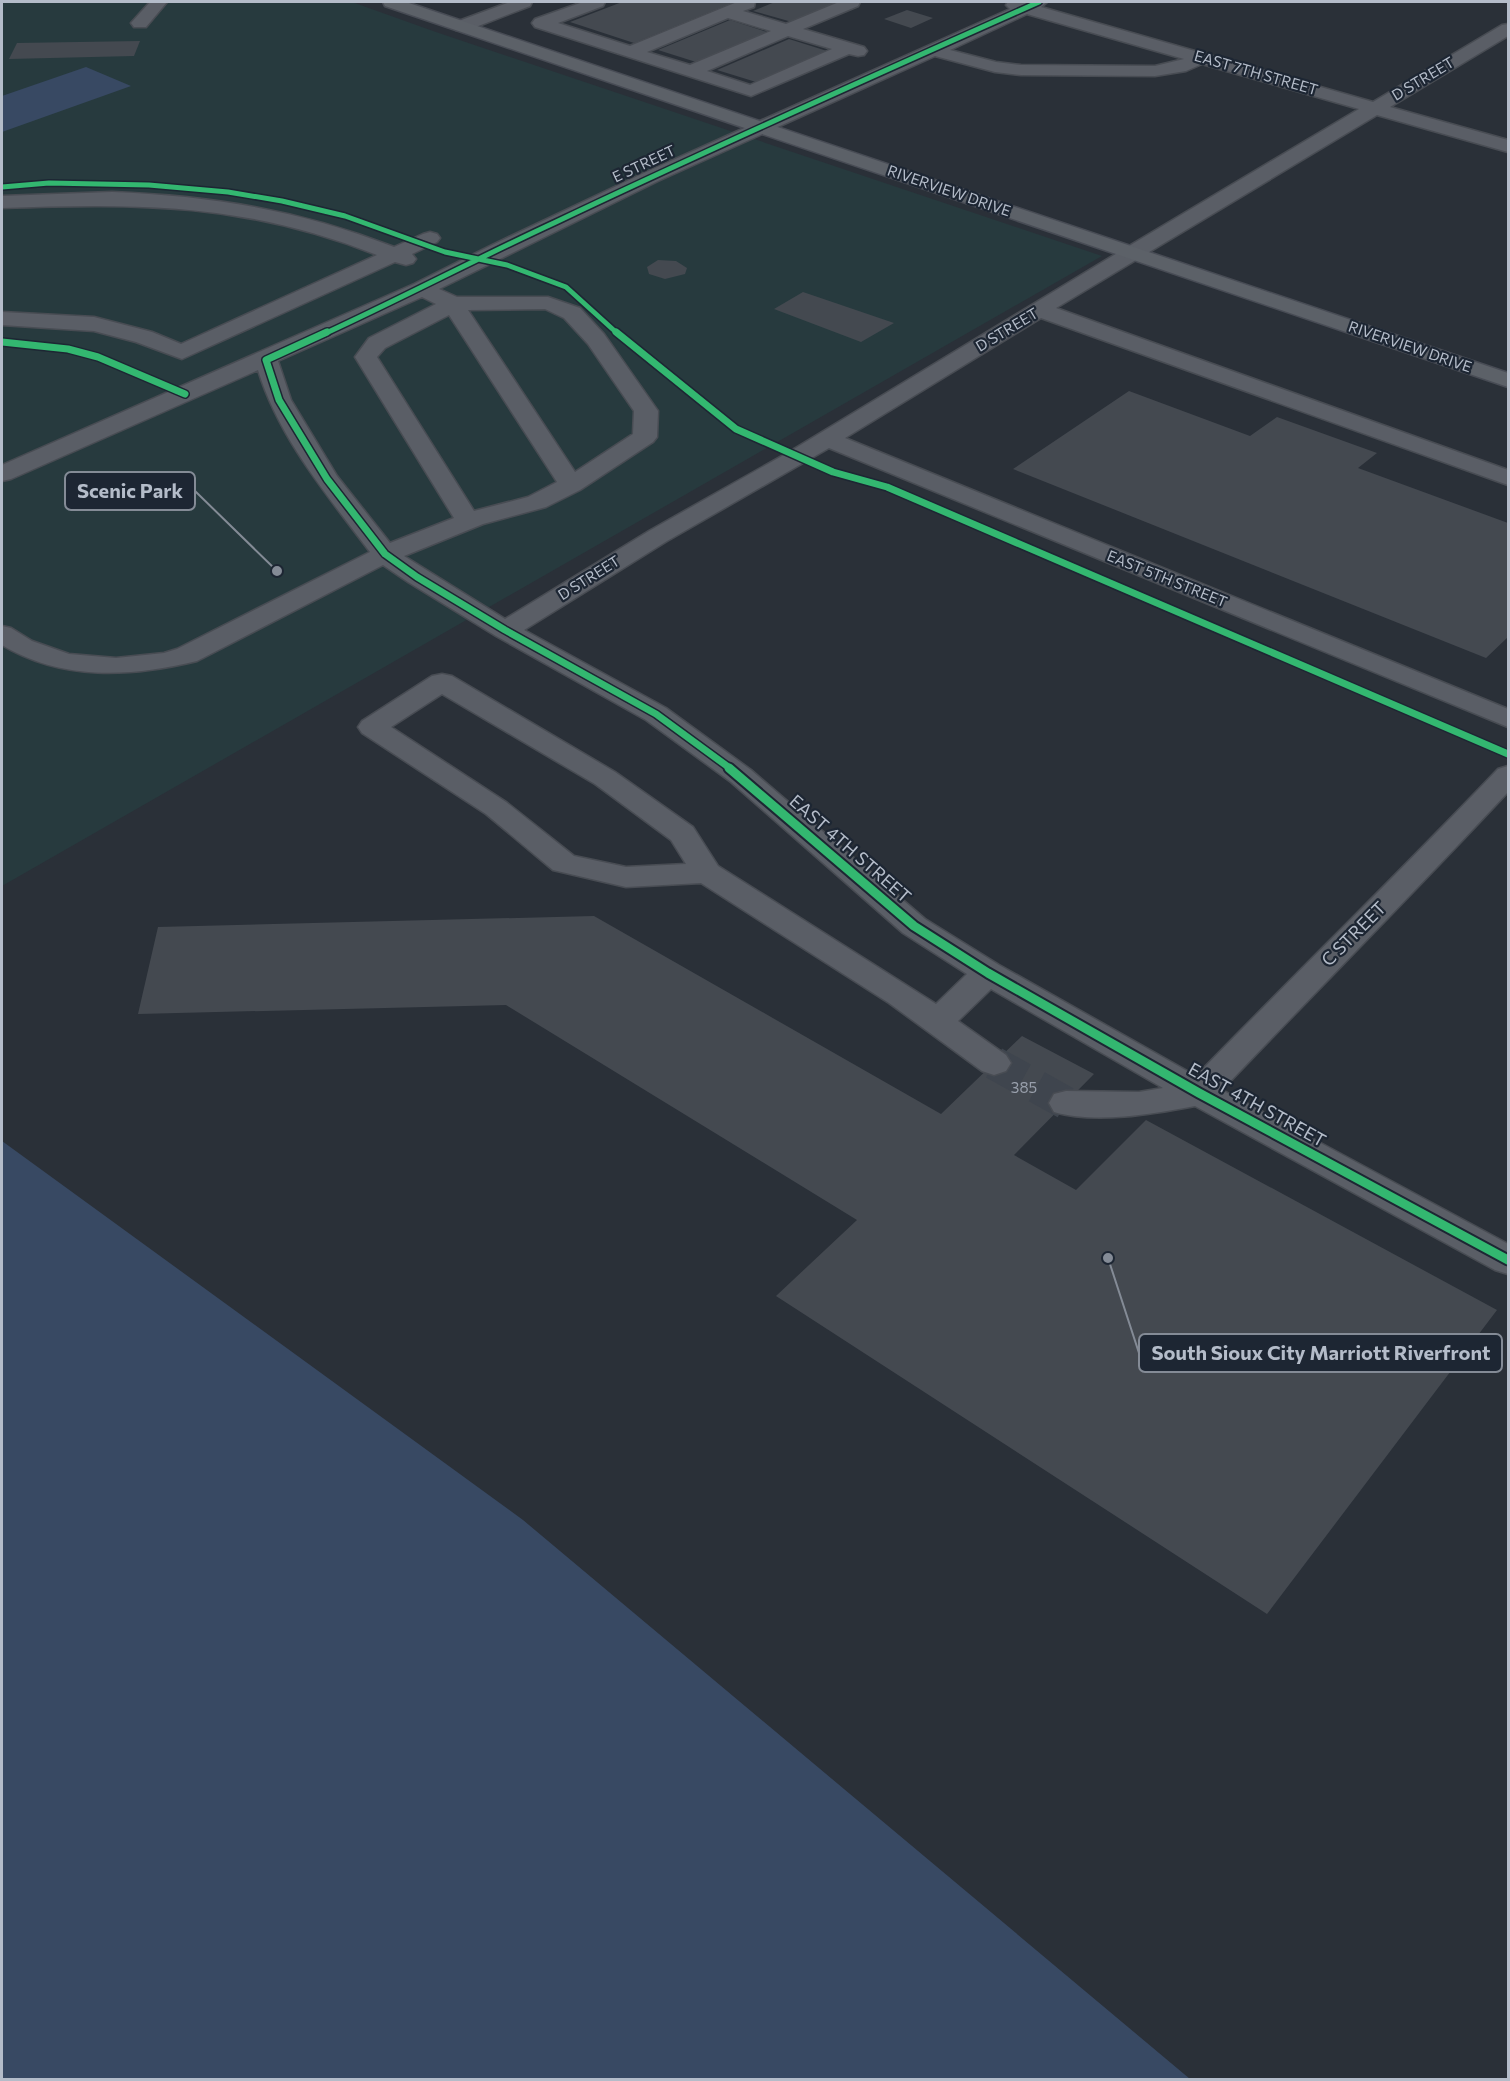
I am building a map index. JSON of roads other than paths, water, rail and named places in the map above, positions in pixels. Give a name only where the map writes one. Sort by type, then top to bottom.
[{"type":"main road","name":"RIVERVIEW DRIVE","points":[[391,2],[1509,380]]},
{"type":"street","points":[[140,23],[159,2]]},
{"type":"street","points":[[462,26],[524,2]]},
{"type":"street","points":[[597,2],[541,23],[751,92],[848,48]]},
{"type":"street","points":[[631,52],[751,2]]},
{"type":"street","points":[[690,72],[852,2]]},
{"type":"street","name":"EAST 7TH STREET","points":[[1003,2],[1032,5],[1201,58],[1509,146]]},
{"type":"street","name":"E STREET","points":[[2,474],[266,360],[422,289],[474,260],[760,126],[1032,5]]},
{"type":"street","points":[[727,12],[900,64]]},
{"type":"street","name":"D STREET","points":[[505,630],[658,536],[1509,29]]},
{"type":"street","points":[[931,50],[995,67],[1022,70],[1155,71],[1180,67],[1201,58]]},
{"type":"street","points":[[2,202],[96,200],[171,202],[229,207],[297,221],[352,238],[447,276]]},
{"type":"street","points":[[2,319],[94,324],[144,337],[182,352],[430,238]]},
{"type":"street","points":[[2,634],[20,647],[82,664],[122,667],[158,664],[187,655],[385,554],[468,521],[537,502],[571,485],[645,437],[646,411],[596,339],[572,313],[548,303],[453,304],[422,289]]},
{"type":"street","points":[[453,304],[571,485]]},
{"type":"street","points":[[453,304],[377,343],[366,357],[468,521]]},
{"type":"street","points":[[1040,310],[1509,478]]},
{"type":"street","name":"EAST 4TH STREET","points":[[266,360],[279,400],[327,479],[385,554],[417,577],[505,630],[656,714],[741,776],[914,926],[988,973],[1199,1093],[1509,1260]]},
{"type":"street","name":"EAST 5TH STREET","points":[[826,438],[1509,719]]},
{"type":"street","points":[[707,873],[626,877],[564,864],[496,808],[372,727],[442,682],[605,778],[682,834],[707,873],[900,995],[994,1063]]},
{"type":"street","name":"C STREET","points":[[1199,1093],[1509,775]]},
{"type":"street","points":[[936,1023],[988,973]]},
{"type":"street","points":[[1066,1103],[1139,1104],[1199,1093]]},
{"type":"water","points":[[86,67],[131,86],[2,132],[2,96]]},
{"type":"water","points":[[2,1141],[523,1520],[1190,2079],[2,2079]]},
{"type":"tunnel","points":[[994,1063],[1066,1103]]},
{"type":"place","name":"Scenic Park","points":[[277,571]]},
{"type":"place","name":"South Sioux City Marriott Riverfront","points":[[1108,1258]]}]
